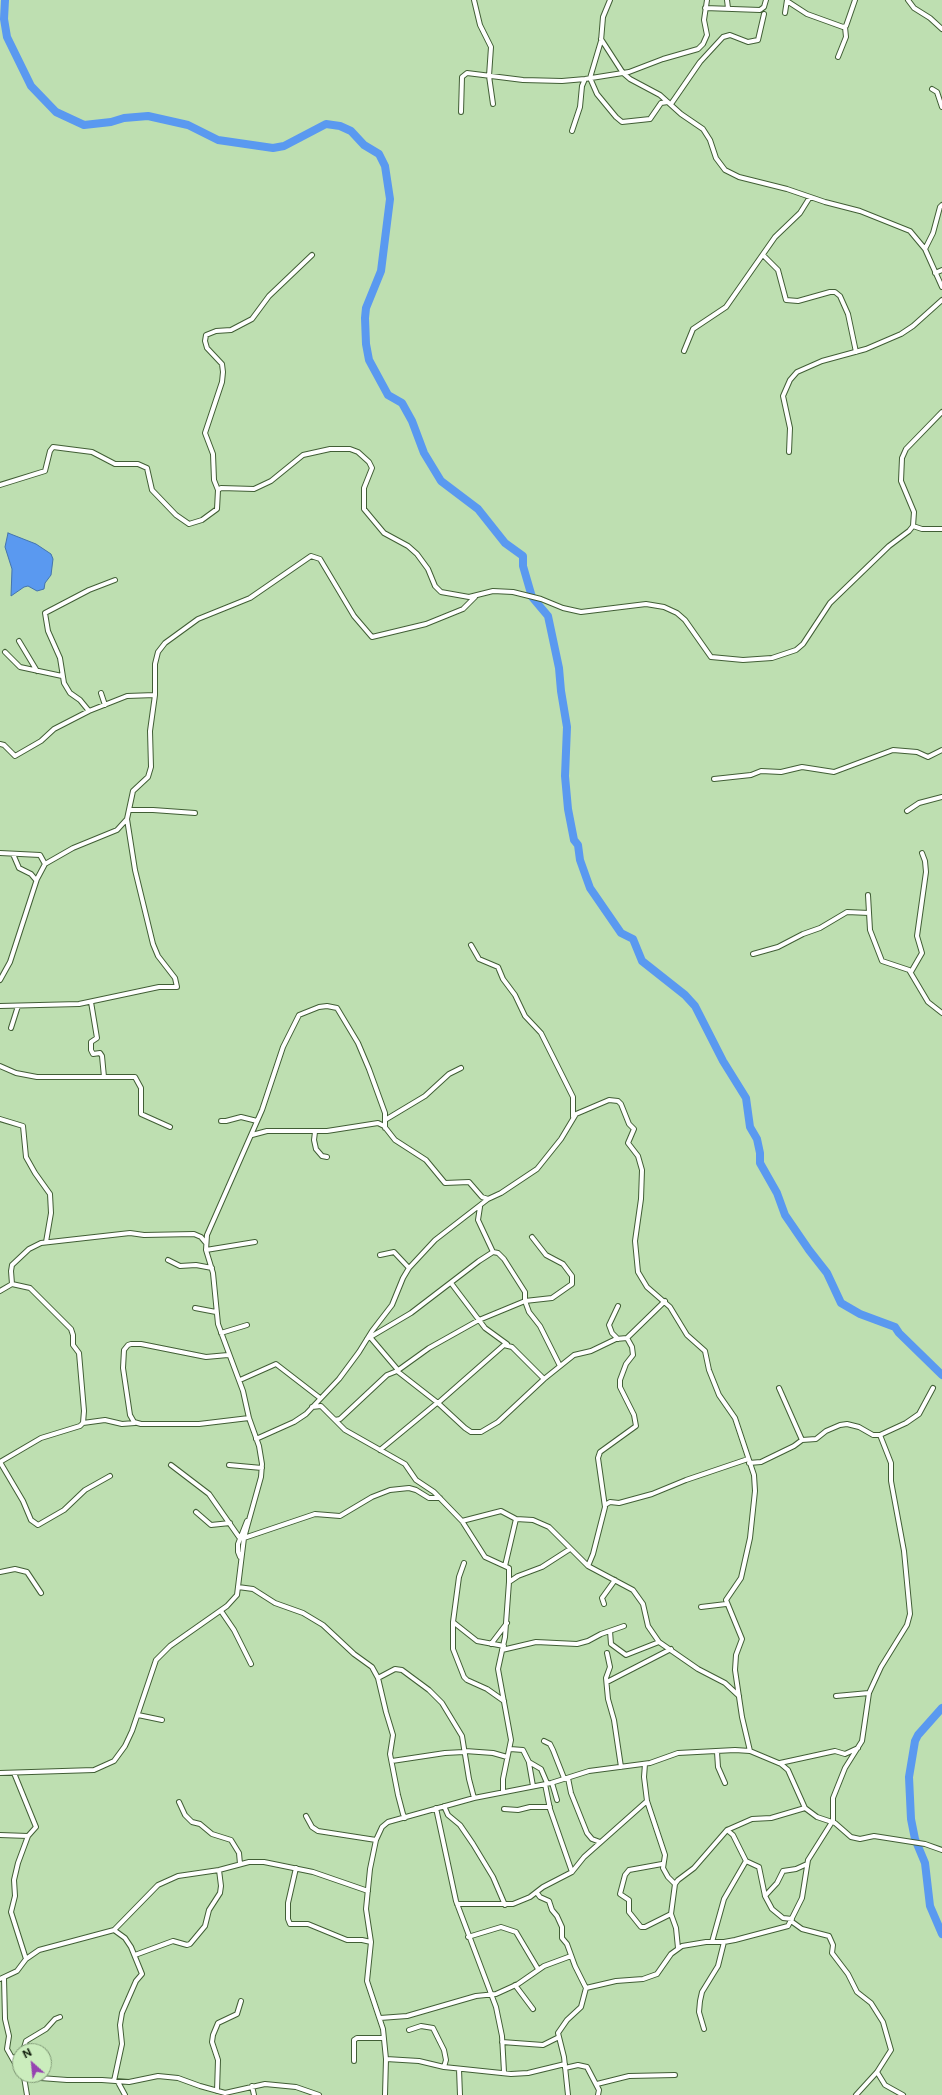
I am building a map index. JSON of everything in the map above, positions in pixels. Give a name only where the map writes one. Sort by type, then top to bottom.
[{"type":"street","points":[[474,0],[482,29],[491,47],[489,76],[493,104]]},
{"type":"street","points":[[572,131],[580,107],[582,90],[588,78],[601,39],[604,17],[610,0]]},
{"type":"street","points":[[461,112],[463,75],[472,73],[515,79],[555,81],[588,78],[623,73],[669,57],[690,52],[701,47],[707,35],[704,20],[707,0]]},
{"type":"street","points":[[727,0],[728,8]]},
{"type":"street","points":[[705,8],[760,10],[764,7],[766,0]]},
{"type":"street","points":[[787,0],[807,14],[845,27]]},
{"type":"street","points":[[786,13],[787,0]]},
{"type":"street","points":[[838,57],[846,37],[845,27],[855,0]]},
{"type":"street","points":[[908,0],[914,8],[930,18],[942,29]]},
{"type":"street","points":[[670,103],[700,62],[723,37],[730,35],[748,42],[758,40],[764,14]]},
{"type":"street","points":[[601,39],[623,73],[670,103],[681,114],[704,130],[712,144],[716,158],[725,170],[739,177],[787,189],[860,211],[910,231],[926,249],[942,287]]},
{"type":"street","points":[[588,78],[599,97],[622,122],[650,119],[661,103],[670,103]]},
{"type":"street","points":[[932,89],[937,92],[942,107]]},
{"type":"street","points":[[684,351],[693,329],[726,307],[779,233],[803,210],[810,197]]},
{"type":"street","points":[[926,249],[942,205]]},
{"type":"street","points":[[0,485],[45,471],[50,451],[56,447],[96,453],[115,464],[143,466],[149,471],[152,490],[176,515],[189,524],[202,520],[217,509],[218,490],[214,475],[213,454],[205,433],[222,382],[223,372],[222,364],[207,348],[205,341],[206,335],[216,331],[231,330],[252,319],[269,296],[312,255]]},
{"type":"street","points":[[763,255],[778,270],[786,300],[798,301],[830,292],[835,292],[840,296],[848,314],[856,352]]},
{"type":"street","points":[[935,273],[942,270]]},
{"type":"street","points":[[789,452],[790,428],[783,396],[790,380],[797,372],[807,367],[856,352],[901,334],[913,326],[942,300]]},
{"type":"street","points":[[218,490],[226,488],[254,489],[263,486],[291,463],[309,453],[341,448],[358,452],[370,462],[372,468],[364,488],[362,504],[370,518],[384,533],[408,546],[417,554],[428,568],[438,589],[463,597],[475,597],[493,592],[513,592],[581,612],[646,604],[664,607],[677,613],[685,620],[711,657],[743,660],[772,658],[796,650],[803,644],[830,603],[889,546],[909,531],[913,526],[914,512],[901,481],[902,458],[906,449],[942,412]]},
{"type":"street","points":[[913,526],[922,529],[942,529]]},
{"type":"street","points":[[0,1006],[64,1006],[91,1002],[163,986],[177,987],[175,978],[158,956],[153,944],[135,870],[127,819],[132,792],[148,776],[151,767],[150,731],[155,695],[155,664],[161,647],[198,619],[250,598],[311,556],[320,559],[354,616],[372,637],[426,624],[463,610],[475,597]]},
{"type":"street","points":[[89,712],[80,700],[70,693],[62,676],[60,658],[48,631],[45,613],[89,590],[115,580]]},
{"type":"street","points":[[18,641],[37,670]]},
{"type":"street","points":[[5,652],[20,667],[62,676]]},
{"type":"street","points":[[101,693],[105,705]]},
{"type":"street","points":[[0,744],[4,745],[15,756],[41,741],[54,729],[105,705],[127,696],[155,695]]},
{"type":"street","points":[[714,779],[751,775],[761,771],[776,773],[802,767],[834,772],[893,750],[917,752],[928,757],[942,750]]},
{"type":"street","points":[[908,811],[919,803],[942,797]]},
{"type":"street","points":[[129,810],[157,810],[195,813]]},
{"type":"street","points":[[0,980],[6,970],[19,939],[36,880],[45,864],[73,848],[117,830],[127,819]]},
{"type":"street","points":[[0,853],[40,855],[45,864]]},
{"type":"street","points":[[911,972],[922,953],[917,936],[926,872],[922,853]]},
{"type":"street","points":[[13,854],[19,868],[31,874],[36,880]]},
{"type":"street","points":[[868,896],[870,930],[882,961],[907,968],[911,972],[928,1002],[942,1013]]},
{"type":"street","points":[[753,954],[778,947],[803,934],[820,928],[847,912],[869,913]]},
{"type":"street","points":[[472,945],[480,959],[498,967],[502,979],[515,995],[525,1016],[541,1033],[573,1097],[573,1117]]},
{"type":"street","points":[[0,969],[6,970]]},
{"type":"street","points":[[91,1002],[97,1038],[91,1042],[91,1050],[94,1054],[100,1053],[102,1056],[104,1077]]},
{"type":"street","points":[[11,1028],[18,1006]]},
{"type":"street","points":[[0,1773],[94,1770],[102,1768],[114,1761],[125,1746],[138,1715],[152,1669],[160,1654],[221,1611],[236,1597],[242,1537],[262,1468],[256,1439],[249,1418],[240,1380],[228,1355],[216,1312],[212,1268],[206,1250],[206,1243],[208,1230],[252,1135],[283,1047],[297,1017],[310,1010],[327,1006],[337,1008],[358,1043],[383,1106],[385,1128]]},
{"type":"street","points":[[0,1066],[16,1073],[37,1077],[136,1078],[141,1088],[141,1114],[170,1127]]},
{"type":"street","points":[[385,1120],[419,1100],[449,1074],[461,1068]]},
{"type":"street","points":[[256,1439],[294,1422],[306,1414],[348,1368],[392,1305],[403,1278],[410,1268],[441,1235],[480,1207],[488,1199],[501,1193],[537,1169],[561,1139],[573,1117],[585,1109],[609,1100],[618,1101],[624,1108],[628,1120],[634,1129],[628,1142],[638,1156],[642,1170],[642,1199],[635,1241],[638,1272],[647,1287],[665,1301],[675,1313],[687,1335],[705,1351],[709,1370],[719,1395],[735,1418],[748,1461],[754,1475],[755,1484],[751,1531],[741,1578],[727,1596],[726,1604],[742,1639],[735,1661],[742,1717],[750,1751]]},
{"type":"street","points":[[221,1121],[241,1117],[257,1121]]},
{"type":"street","points":[[0,1119],[23,1126],[26,1157],[50,1194],[51,1213],[46,1242]]},
{"type":"street","points":[[252,1135],[256,1132],[267,1131],[316,1132],[354,1128],[378,1123],[385,1128],[395,1140],[426,1160],[445,1183],[469,1182],[482,1197],[488,1199]]},
{"type":"street","points":[[316,1132],[314,1140],[316,1149],[322,1156],[327,1157]]},
{"type":"street","points":[[480,1207],[478,1220],[493,1252]]},
{"type":"street","points":[[12,1284],[12,1265],[29,1249],[46,1242],[124,1233],[144,1235],[173,1233],[196,1235],[206,1243]]},
{"type":"street","points":[[335,1420],[343,1418],[386,1375],[397,1371],[429,1348],[479,1320],[526,1301],[552,1298],[572,1284],[573,1280],[566,1267],[546,1255],[532,1237]]},
{"type":"street","points":[[206,1250],[255,1242]]},
{"type":"street","points":[[380,1255],[394,1252],[410,1268]]},
{"type":"street","points":[[369,1338],[411,1313],[452,1283],[470,1266],[493,1252],[498,1253],[504,1259],[525,1292],[529,1312],[540,1326],[560,1366]]},
{"type":"street","points":[[168,1260],[180,1266],[196,1265],[212,1268]]},
{"type":"street","points":[[452,1283],[485,1328],[526,1359],[544,1379]]},
{"type":"street","points":[[0,1291],[12,1284],[33,1290],[71,1329],[73,1345],[79,1353],[78,1359],[83,1396],[83,1423]]},
{"type":"street","points":[[369,1338],[397,1371],[438,1403],[465,1428],[471,1432],[481,1432],[498,1422],[544,1379],[574,1355],[591,1351],[618,1339],[627,1338],[665,1301]]},
{"type":"street","points":[[618,1306],[609,1325],[612,1333],[618,1339]]},
{"type":"street","points":[[194,1308],[216,1312]]},
{"type":"street","points":[[221,1332],[246,1326]]},
{"type":"street","points":[[588,1566],[593,1554],[605,1505],[598,1458],[600,1452],[636,1426],[634,1415],[620,1387],[620,1380],[626,1364],[633,1355],[632,1347],[627,1338]]},
{"type":"street","points":[[135,1423],[129,1411],[123,1376],[123,1353],[128,1346],[131,1344],[140,1344],[206,1357],[228,1355]]},
{"type":"street","points":[[380,1450],[438,1403],[503,1345],[507,1344]]},
{"type":"street","points":[[240,1380],[276,1364],[320,1398]]},
{"type":"street","points":[[779,1388],[802,1440]]},
{"type":"street","points":[[605,1505],[610,1502],[619,1503],[642,1497],[748,1461],[766,1459],[794,1446],[802,1440],[816,1439],[831,1428],[847,1424],[859,1427],[873,1435],[880,1435],[906,1423],[919,1414],[933,1388]]},
{"type":"street","points":[[312,1407],[321,1406],[325,1408],[345,1430],[402,1462],[416,1480],[440,1498],[462,1521],[482,1554],[505,1566],[510,1572],[518,1576]]},
{"type":"street","points":[[110,1476],[85,1490],[64,1510],[38,1525],[31,1520],[23,1501],[0,1462],[41,1438],[80,1426],[83,1423],[105,1420],[122,1424],[199,1424],[249,1418]]},
{"type":"street","points":[[586,1988],[652,1976],[662,1968],[671,1954],[678,1948],[692,1944],[724,1942],[784,1928],[792,1920],[802,1898],[806,1864],[833,1822],[833,1798],[845,1768],[858,1748],[865,1727],[868,1693],[881,1666],[906,1625],[910,1614],[904,1551],[891,1481],[891,1463],[880,1435]]},
{"type":"street","points":[[171,1465],[209,1494],[242,1537]]},
{"type":"street","points":[[229,1465],[262,1468]]},
{"type":"street","points":[[242,1537],[315,1514],[340,1516],[372,1497],[390,1490],[409,1488],[416,1490],[429,1498],[440,1498]]},
{"type":"street","points":[[462,1521],[488,1516],[500,1511],[516,1518],[533,1520],[549,1527],[588,1566],[629,1587],[640,1599],[645,1609],[648,1626],[659,1642],[698,1669],[725,1683],[740,1698]]},
{"type":"street","points":[[196,1512],[211,1526],[230,1523]]},
{"type":"street","points":[[505,1566],[516,1518]]},
{"type":"street","points":[[509,1582],[518,1576],[542,1567],[570,1549]]},
{"type":"street","points":[[464,1563],[459,1577],[453,1622],[453,1649],[464,1677],[467,1680],[487,1689],[504,1701]]},
{"type":"street","points":[[0,1572],[15,1569],[27,1572],[41,1593]]},
{"type":"street","points":[[503,1792],[503,1779],[510,1749],[510,1730],[498,1669],[507,1623],[510,1572]]},
{"type":"street","points":[[604,1604],[602,1598],[615,1580]]},
{"type":"street","points":[[238,1586],[253,1589],[275,1603],[294,1608],[323,1625],[354,1654],[370,1665],[378,1678],[393,1735],[390,1746],[392,1761],[398,1795],[405,1818]]},
{"type":"street","points":[[701,1607],[726,1604]]},
{"type":"street","points":[[221,1611],[234,1630],[251,1664]]},
{"type":"street","points":[[453,1622],[478,1641],[503,1648],[536,1642],[577,1644],[624,1626]]},
{"type":"street","points":[[491,1644],[507,1623]]},
{"type":"street","points":[[610,1631],[611,1644],[626,1656],[659,1642]]},
{"type":"street","points":[[607,1682],[671,1649]]},
{"type":"street","points":[[607,1653],[610,1666],[606,1675],[608,1699],[614,1720],[622,1766]]},
{"type":"street","points":[[378,1678],[389,1671],[398,1669],[429,1690],[442,1703],[460,1731],[464,1742],[464,1751],[474,1798]]},
{"type":"street","points":[[836,1696],[868,1693]]},
{"type":"street","points":[[138,1715],[162,1720]]},
{"type":"street","points":[[544,1740],[550,1744],[566,1778],[587,1833],[592,1839],[600,1842]]},
{"type":"street","points":[[780,1764],[835,1751],[844,1754],[858,1748]]},
{"type":"street","points":[[510,1749],[523,1750],[529,1762],[534,1786]]},
{"type":"street","points":[[385,2095],[386,2059],[380,2018],[367,1981],[371,1942],[366,1909],[370,1869],[376,1840],[382,1827],[388,1822],[474,1798],[548,1783],[589,1771],[645,1764],[678,1753],[717,1752],[728,1750],[750,1751],[780,1764],[788,1770],[805,1808],[812,1815],[833,1822],[856,1838],[874,1836],[921,1844],[942,1850]]},
{"type":"street","points":[[392,1761],[464,1751],[493,1753],[507,1757]]},
{"type":"street","points":[[717,1752],[718,1767],[725,1783]]},
{"type":"street","points":[[529,1762],[540,1768],[557,1800]]},
{"type":"street","points":[[645,1764],[644,1777],[647,1801],[664,1855],[662,1864],[665,1872],[675,1884],[674,1904],[671,1914],[676,1928],[678,1948]]},
{"type":"street","points":[[14,1773],[36,1824],[35,1830],[28,1836],[15,1876],[15,1896],[11,1912],[26,1959]]},
{"type":"street","points":[[548,1783],[550,1807],[572,1872]]},
{"type":"street","points":[[457,1904],[505,1905],[517,1903],[537,1893],[543,1887],[572,1872],[600,1842],[647,1801]]},
{"type":"street","points":[[179,1802],[186,1815],[192,1822],[200,1824],[212,1834],[231,1840],[239,1853],[240,1864]]},
{"type":"street","points":[[444,1806],[448,1814],[460,1825],[473,1844],[492,1877],[505,1905]]},
{"type":"street","points":[[504,1809],[518,1810],[530,1807],[550,1807]]},
{"type":"street","points":[[436,1808],[457,1904],[468,1938],[492,1995],[502,2042],[504,2072]]},
{"type":"street","points":[[675,1884],[694,1868],[727,1830],[752,1819],[771,1818],[805,1808]]},
{"type":"street","points":[[306,1816],[312,1827],[318,1831],[376,1840]]},
{"type":"street","points":[[727,1830],[733,1836],[746,1861],[758,1867],[765,1896],[768,1904],[775,1913],[783,1918],[792,1920],[802,1929],[829,1936],[833,1945],[832,1953],[848,1974],[857,1992],[871,2003],[880,2017],[891,2050],[877,2072],[856,2095]]},
{"type":"street","points":[[0,1835],[28,1836]]},
{"type":"street","points":[[712,1942],[724,1899],[746,1861]]},
{"type":"street","points":[[6,2049],[8,2036],[5,2019],[2,1978],[17,1971],[26,1959],[39,1950],[114,1930],[161,1883],[181,1875],[219,1870],[240,1864],[264,1862],[313,1872],[368,1891]]},
{"type":"street","points":[[662,1864],[627,1872],[620,1894],[629,1900],[629,1912],[641,1927],[671,1914]]},
{"type":"street","points":[[765,1896],[777,1883],[783,1871],[796,1869],[806,1864]]},
{"type":"street","points":[[296,1868],[288,1903],[290,1924],[308,1924],[347,1940],[362,1940],[371,1942]]},
{"type":"street","points":[[135,1956],[171,1941],[187,1945],[190,1944],[204,1926],[212,1905],[220,1893],[222,1886],[219,1870]]},
{"type":"street","points":[[537,1893],[540,1897],[548,1901],[552,1910],[557,1916],[562,1927],[562,1938],[567,1944],[586,1988],[581,2007],[561,2026],[558,2033],[565,2066],[568,2095]]},
{"type":"street","points":[[468,1938],[501,1928],[516,1932],[538,1969]]},
{"type":"street","points":[[114,1930],[127,1941],[142,1974],[136,1981],[122,2013],[120,2024],[122,2044],[116,2081],[125,2095]]},
{"type":"street","points":[[704,2028],[699,2012],[702,1992],[718,1966],[724,1942]]},
{"type":"street","points":[[380,2018],[407,2016],[470,1998],[492,1995],[515,1985],[538,1969],[571,1956]]},
{"type":"street","points":[[515,1985],[534,2009]]},
{"type":"street","points":[[215,2092],[218,2060],[212,2042],[213,2035],[218,2023],[237,2014],[241,2001]]},
{"type":"street","points":[[25,2043],[26,2041],[46,2029],[55,2019],[60,2017]]},
{"type":"street","points":[[409,2030],[421,2026],[434,2028],[444,2050],[446,2060],[444,2067]]},
{"type":"street","points":[[502,2042],[543,2045],[559,2037]]},
{"type":"street","points":[[354,2060],[354,2040],[357,2038],[382,2038]]},
{"type":"street","points":[[1,2048],[6,2049],[12,2057]]},
{"type":"street","points":[[386,2059],[419,2061],[444,2067],[515,2074],[578,2065],[587,2067],[597,2084],[600,2093],[598,2095]]},
{"type":"street","points":[[459,2069],[460,2095]]},
{"type":"street","points":[[877,2072],[885,2085],[903,2095]]},
{"type":"street","points":[[52,2079],[135,2082],[158,2076],[174,2077],[215,2092],[229,2094],[252,2086],[265,2084],[286,2085],[307,2090],[319,2095]]},
{"type":"street","points":[[597,2084],[629,2076],[675,2076]]},
{"type":"street","points":[[24,2083],[27,2095]]},
{"type":"street","points":[[252,2086],[254,2095]]},
{"type":"water","points":[[8,533],[36,544],[51,554],[53,559],[51,575],[45,583],[44,589],[37,591],[28,586],[11,596],[12,569],[5,547]]},
{"type":"waterway","points":[[5,0],[4,19],[7,37],[31,86],[56,112],[84,125],[111,122],[124,118],[148,116],[188,125],[218,140],[273,148],[284,146],[326,124],[340,126],[351,131],[364,145],[379,154],[385,166],[390,199],[381,271],[366,308],[366,344],[369,360],[388,395],[402,403],[412,421],[424,453],[441,481],[478,509],[505,543],[523,556],[523,566],[532,597],[548,616],[559,668],[567,727],[565,776],[568,809],[574,840],[578,845],[580,860],[590,888],[621,933],[633,939],[642,961],[685,995],[695,1006],[723,1061],[746,1098],[750,1127],[757,1139],[760,1153],[760,1163],[777,1193],[785,1215],[827,1273],[841,1303],[860,1314],[895,1327],[899,1333],[942,1375]]},
{"type":"waterway","points":[[942,1708],[918,1735],[915,1741],[909,1777],[911,1819],[915,1839],[925,1863],[930,1906],[942,1934]]}]
